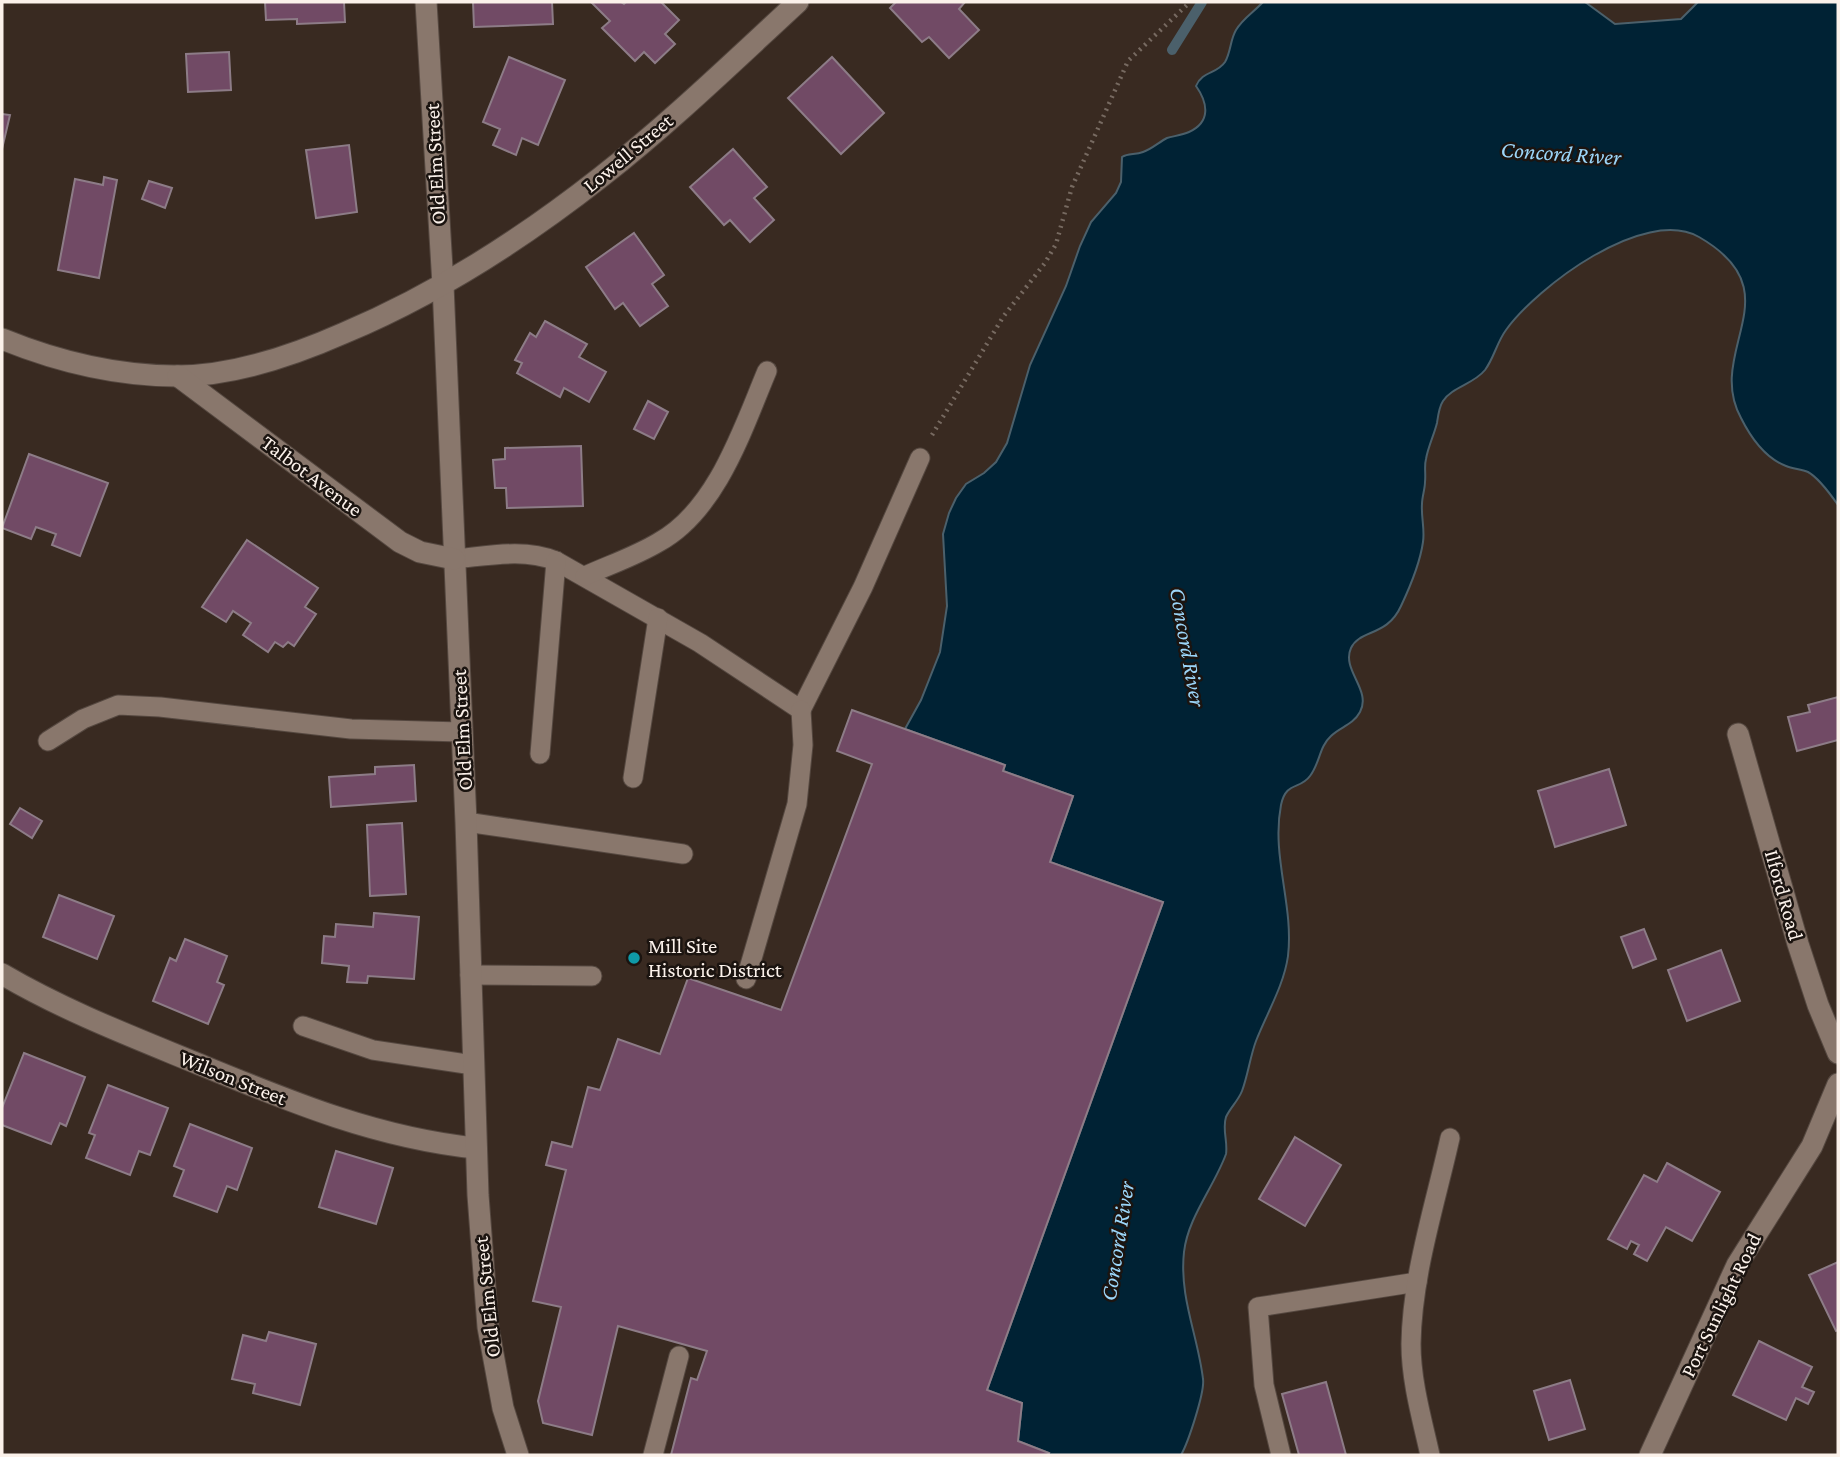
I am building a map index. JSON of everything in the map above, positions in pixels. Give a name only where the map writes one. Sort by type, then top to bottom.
[{"type":"street","name":"Old Elm Street","points":[[426,2],[443,285],[466,822],[476,1148],[488,1327],[503,1408],[518,1455]]},
{"type":"street","name":"Lowell Street","points":[[443,285],[516,239],[603,176],[798,2]]},
{"type":"street","points":[[2,339],[52,357],[92,366],[178,376],[250,366],[311,348],[373,321],[443,285]]},
{"type":"street","name":"Talbot Avenue","points":[[178,376],[391,536],[420,552],[454,559]]},
{"type":"street","name":"Ilford Road","points":[[1738,734],[1798,944],[1838,1052]]},
{"type":"street","name":"Wilson Street","points":[[2,974],[110,1028],[299,1105],[378,1131],[427,1142],[476,1148]]},
{"type":"street","name":"Port Sunlight Road","points":[[1650,1455],[1737,1265],[1812,1146],[1838,1084]]},
{"type":"lane","points":[[585,576],[659,542],[676,531],[695,512],[727,461],[767,371]]},
{"type":"lane","points":[[746,979],[797,804],[803,746],[801,710],[863,587],[920,458]]},
{"type":"lane","points":[[454,559],[520,553],[544,556],[556,561],[658,618],[801,710]]},
{"type":"lane","points":[[540,754],[556,561]]},
{"type":"lane","points":[[633,778],[658,618]]},
{"type":"lane","points":[[48,741],[83,719],[118,705],[352,729],[461,732]]},
{"type":"lane","points":[[466,822],[683,854]]},
{"type":"lane","points":[[470,975],[592,976]]},
{"type":"lane","points":[[303,1026],[373,1050],[473,1065]]},
{"type":"lane","points":[[1430,1455],[1417,1395],[1411,1345],[1417,1282],[1450,1138]]},
{"type":"lane","points":[[1282,1455],[1264,1385],[1258,1307],[1417,1282]]},
{"type":"lane","points":[[653,1455],[680,1356]]},
{"type":"path","points":[[920,458],[998,325],[1045,263],[1056,244],[1072,187],[1128,61],[1190,2]]},
{"type":"water","name":"Concord River","points":[[1263,2],[1585,2],[1615,24],[1681,19],[1698,2],[1838,2],[1838,505],[1812,475],[1778,462],[1765,453],[1745,425],[1733,393],[1732,369],[1745,301],[1741,279],[1727,258],[1699,237],[1676,230],[1650,232],[1622,241],[1566,274],[1521,312],[1506,330],[1485,370],[1447,396],[1441,406],[1425,462],[1423,537],[1414,575],[1404,599],[1389,623],[1361,638],[1351,648],[1350,664],[1362,696],[1360,712],[1354,720],[1327,740],[1310,776],[1286,792],[1281,805],[1280,862],[1289,937],[1286,967],[1256,1041],[1242,1091],[1226,1117],[1226,1154],[1196,1214],[1184,1252],[1186,1301],[1203,1379],[1199,1406],[1188,1440],[1181,1455],[1048,1455],[1049,1453],[1018,1441],[1022,1403],[987,1390],[1163,902],[1050,862],[1073,796],[1003,771],[1005,765],[905,729],[921,700],[940,652],[947,606],[943,534],[949,513],[966,484],[996,462],[1007,443],[1030,365],[1066,286],[1080,246],[1091,222],[1116,193],[1121,182],[1122,157],[1146,151],[1167,138],[1189,132],[1201,123],[1205,105],[1196,86],[1202,78],[1222,66],[1236,30]]},
{"type":"building","points":[[265,2],[344,2],[345,22],[297,24],[297,19],[266,20]]},
{"type":"building","points":[[473,2],[552,2],[553,24],[474,27]]},
{"type":"building","points":[[591,2],[661,2],[679,20],[665,34],[675,44],[655,63],[644,52],[635,61],[602,28],[610,21]]},
{"type":"building","points":[[896,2],[965,2],[959,9],[979,30],[949,58],[929,37],[922,42],[890,8]]},
{"type":"building","points":[[229,52],[231,90],[188,92],[186,54]]},
{"type":"building","points":[[509,57],[565,80],[538,145],[522,138],[516,155],[493,145],[500,129],[483,122]]},
{"type":"building","points":[[832,57],[884,113],[841,154],[788,98]]},
{"type":"building","points":[[2,114],[10,115],[2,149]]},
{"type":"building","points":[[349,145],[357,212],[316,218],[306,150]]},
{"type":"building","points":[[733,149],[767,187],[754,198],[774,220],[750,242],[730,220],[724,225],[690,187]]},
{"type":"building","points":[[104,177],[117,180],[99,278],[58,270],[75,179],[103,185]]},
{"type":"building","points":[[149,181],[172,188],[165,208],[142,199]]},
{"type":"building","points":[[634,233],[664,275],[652,284],[668,306],[640,326],[623,303],[615,309],[586,267]]},
{"type":"building","points":[[545,321],[587,344],[579,357],[606,372],[589,402],[564,388],[560,397],[517,373],[522,363],[515,360],[530,333],[536,337]]},
{"type":"building","points":[[648,401],[668,412],[654,439],[634,429]]},
{"type":"building","points":[[581,446],[583,506],[507,508],[506,488],[495,488],[493,460],[505,459],[505,448]]},
{"type":"building","points":[[29,454],[108,483],[80,556],[52,545],[56,534],[36,527],[31,539],[2,528]]},
{"type":"building","points":[[247,540],[318,588],[305,607],[316,614],[294,646],[288,642],[283,647],[275,642],[268,652],[243,635],[251,623],[233,611],[226,622],[202,607]]},
{"type":"building","points":[[1838,697],[1838,740],[1797,751],[1788,717],[1810,712],[1808,705]]},
{"type":"building","points":[[852,710],[1005,765],[1003,771],[1073,796],[1050,862],[1163,902],[987,1390],[1022,1403],[1018,1441],[1049,1453],[671,1455],[691,1378],[697,1380],[707,1351],[618,1326],[592,1435],[543,1423],[538,1401],[561,1307],[533,1301],[566,1170],[546,1165],[552,1142],[572,1147],[588,1087],[600,1090],[618,1039],[660,1054],[688,978],[781,1010],[872,764],[837,751]]},
{"type":"building","points":[[414,765],[416,801],[331,807],[329,777],[375,774],[375,767]]},
{"type":"building","points":[[1609,769],[1626,825],[1555,847],[1538,791]]},
{"type":"building","points":[[20,808],[42,821],[32,838],[10,824]]},
{"type":"building","points":[[402,823],[406,894],[370,896],[367,825]]},
{"type":"building","points":[[59,895],[114,916],[97,959],[43,937]]},
{"type":"building","points":[[374,913],[419,917],[414,979],[368,976],[367,983],[347,982],[349,966],[322,963],[324,936],[335,937],[336,924],[373,927]]},
{"type":"building","points":[[1644,929],[1656,959],[1633,968],[1621,937]]},
{"type":"building","points":[[185,939],[227,956],[217,982],[224,985],[208,1024],[153,1001],[170,958],[176,961]]},
{"type":"building","points":[[1721,950],[1740,1001],[1687,1021],[1668,970]]},
{"type":"building","points":[[24,1053],[85,1077],[66,1126],[60,1123],[51,1144],[2,1125],[2,1108]]},
{"type":"building","points":[[108,1085],[168,1108],[150,1155],[139,1151],[130,1175],[86,1158],[95,1135],[89,1133]]},
{"type":"building","points":[[190,1124],[252,1148],[237,1190],[227,1186],[217,1212],[174,1196],[184,1170],[174,1166]]},
{"type":"building","points":[[1295,1137],[1341,1165],[1305,1226],[1259,1199]]},
{"type":"building","points":[[336,1151],[393,1168],[376,1224],[319,1207]]},
{"type":"building","points":[[1667,1163],[1720,1192],[1692,1241],[1666,1227],[1647,1261],[1634,1254],[1639,1245],[1631,1241],[1627,1249],[1608,1239],[1644,1175],[1657,1182]]},
{"type":"building","points":[[1838,1262],[1838,1330],[1836,1331],[1809,1275]]},
{"type":"building","points":[[269,1332],[316,1344],[300,1405],[253,1393],[255,1384],[232,1379],[243,1335],[266,1341]]},
{"type":"building","points":[[1759,1341],[1812,1367],[1802,1387],[1814,1392],[1808,1404],[1796,1398],[1786,1420],[1733,1395]]},
{"type":"building","points":[[1570,1380],[1585,1429],[1549,1440],[1534,1391]]},
{"type":"building","points":[[1326,1382],[1346,1455],[1299,1455],[1282,1394]]},
{"type":"waterway","points":[[1172,50],[1202,2]]},
{"type":"place","name":"Mill Site Historic District","points":[[634,958]]}]
